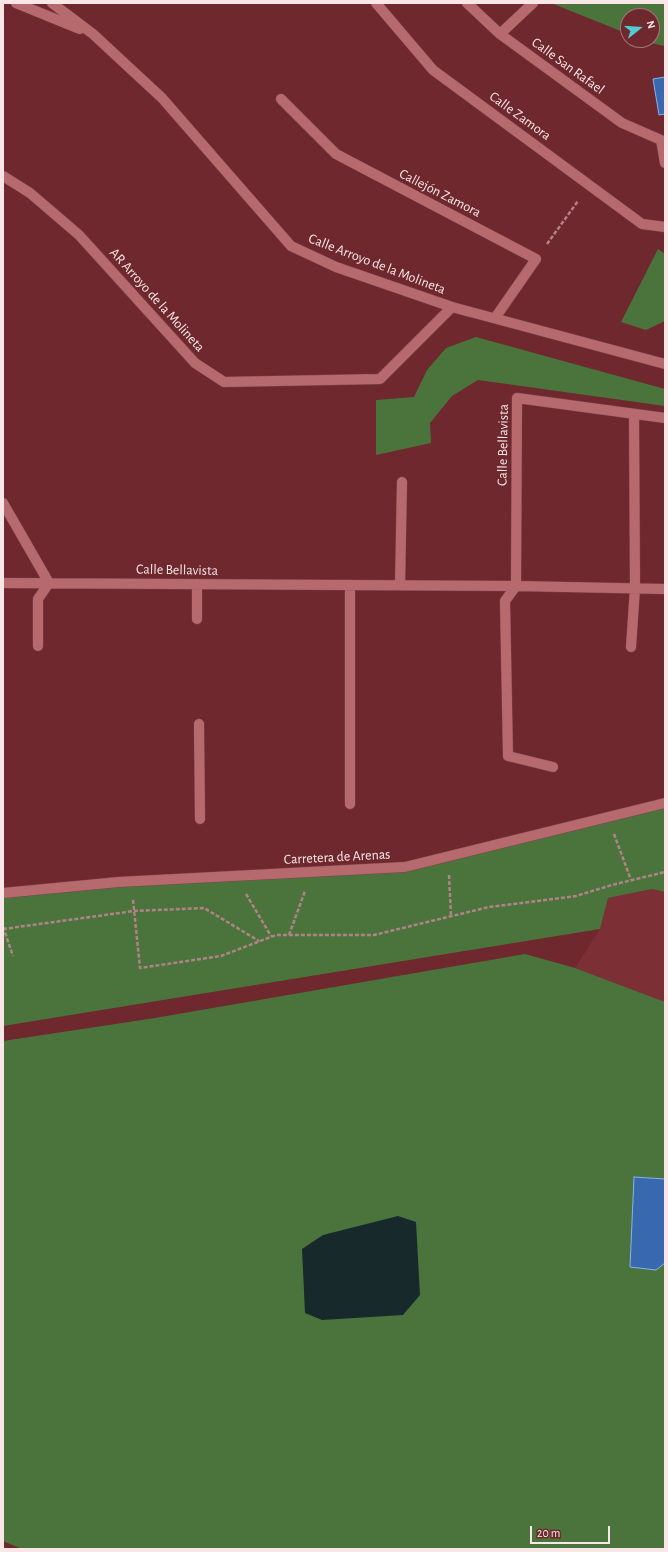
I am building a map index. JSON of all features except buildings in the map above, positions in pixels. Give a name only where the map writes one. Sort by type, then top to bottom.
[{"type":"street","name":"Calle Arroyo de la Molineta","points":[[16,3],[93,34]]},
{"type":"street","name":"Calle Arroyo de la Molineta","points":[[52,3],[93,34],[162,98],[290,246],[336,266],[452,308],[496,318],[665,364]]},
{"type":"street","name":"Calle Zamora","points":[[376,3],[433,70],[642,224],[665,227]]},
{"type":"street","name":"Calle San Rafael","points":[[467,3],[500,34],[622,123],[663,138]]},
{"type":"street","points":[[500,34],[533,3]]},
{"type":"street","name":"Callejón Zamora","points":[[281,99],[336,154],[536,258]]},
{"type":"street","points":[[663,138],[665,163]]},
{"type":"street","name":"AR Arroyo de la Molineta","points":[[3,176],[30,193],[79,235],[195,363],[224,382],[380,379],[452,308]]},
{"type":"street","points":[[496,318],[536,258]]},
{"type":"street","name":"Calle Bellavista","points":[[516,586],[516,398],[665,418]]},
{"type":"street","points":[[631,647],[634,588],[634,414]]},
{"type":"street","points":[[400,585],[402,482]]},
{"type":"street","points":[[3,503],[49,583],[38,599],[38,646]]},
{"type":"street","name":"Calle Bellavista","points":[[3,583],[516,586],[665,589]]},
{"type":"street","points":[[196,584],[197,619]]},
{"type":"street","points":[[350,585],[350,804]]},
{"type":"street","points":[[516,586],[505,601],[508,756],[553,767]]},
{"type":"street","points":[[198,724],[200,819]]},
{"type":"street","name":"Carretera de Arenas","points":[[3,893],[131,882],[405,867],[665,803]]},
{"type":"path","points":[[536,258],[590,185]]},
{"type":"path","points":[[607,817],[631,880]]},
{"type":"path","points":[[449,856],[451,916]]},
{"type":"path","points":[[289,935],[312,872]]},
{"type":"path","points":[[131,882],[140,968],[221,956],[272,936],[374,935],[489,907],[576,896],[665,872]]},
{"type":"path","points":[[235,876],[272,936]]},
{"type":"path","points":[[13,956],[3,928],[134,911],[204,908],[259,941]]},
{"type":"shaded area","points":[[652,889],[665,892],[665,1002],[575,968],[600,929],[608,898]]},
{"type":"shaded area","points":[[398,1216],[416,1222],[420,1295],[403,1315],[322,1320],[305,1313],[302,1249],[323,1235]]},
{"type":"green space","points":[[551,3],[665,3],[665,46],[660,45],[660,8],[620,8],[620,31]]},
{"type":"green space","points":[[658,249],[665,254],[665,321],[646,330],[621,322]]},
{"type":"green space","points":[[476,337],[665,389],[665,406],[478,380],[452,396],[430,423],[431,443],[376,455],[376,400],[414,397],[427,370],[446,348]]},
{"type":"green space","points":[[665,803],[665,892],[652,889],[608,898],[600,929],[3,1026],[3,893],[405,867]]},
{"type":"green space","points":[[525,954],[575,968],[665,1002],[665,1549],[22,1549],[3,1541],[3,1041],[155,1018]]}]
